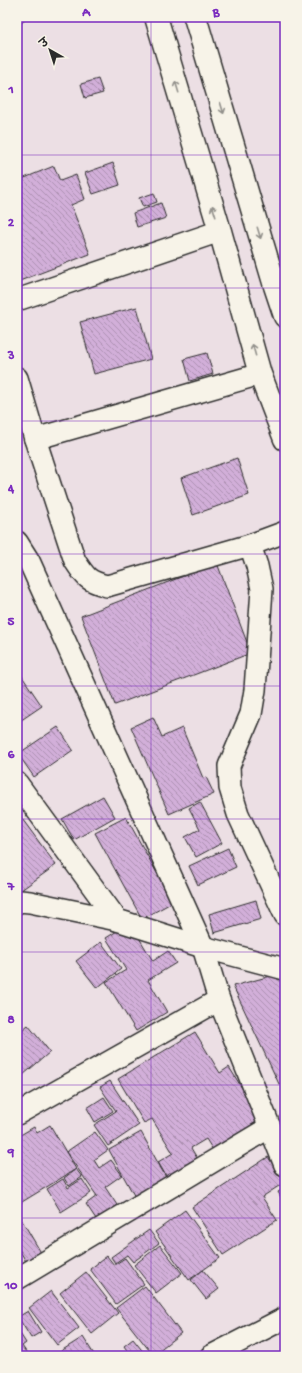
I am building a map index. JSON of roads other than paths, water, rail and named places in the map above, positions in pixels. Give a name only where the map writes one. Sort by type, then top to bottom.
[{"type":"main road","points":[[156,17],[220,231],[260,374],[285,439]]},
{"type":"main road","points":[[195,17],[285,316]]},
{"type":"street","points":[[17,300],[220,231]]},
{"type":"street","points":[[35,439],[260,374]]},
{"type":"street","points":[[17,378],[35,439],[75,561],[82,573],[92,582],[107,586],[250,545],[285,532]]},
{"type":"street","points":[[250,545],[257,566],[262,589],[254,690],[250,714],[229,766],[230,788],[238,814],[285,915]]},
{"type":"street","points":[[19,548],[29,561],[203,947],[219,1000],[285,1165]]},
{"type":"street","points":[[17,783],[117,920]]},
{"type":"street","points":[[17,903],[20,901],[30,902],[117,920],[203,947],[285,969]]},
{"type":"street","points":[[17,1114],[219,1000]]},
{"type":"street","points":[[17,1279],[270,1127]]},
{"type":"street","points":[[211,1356],[285,1318]]}]
